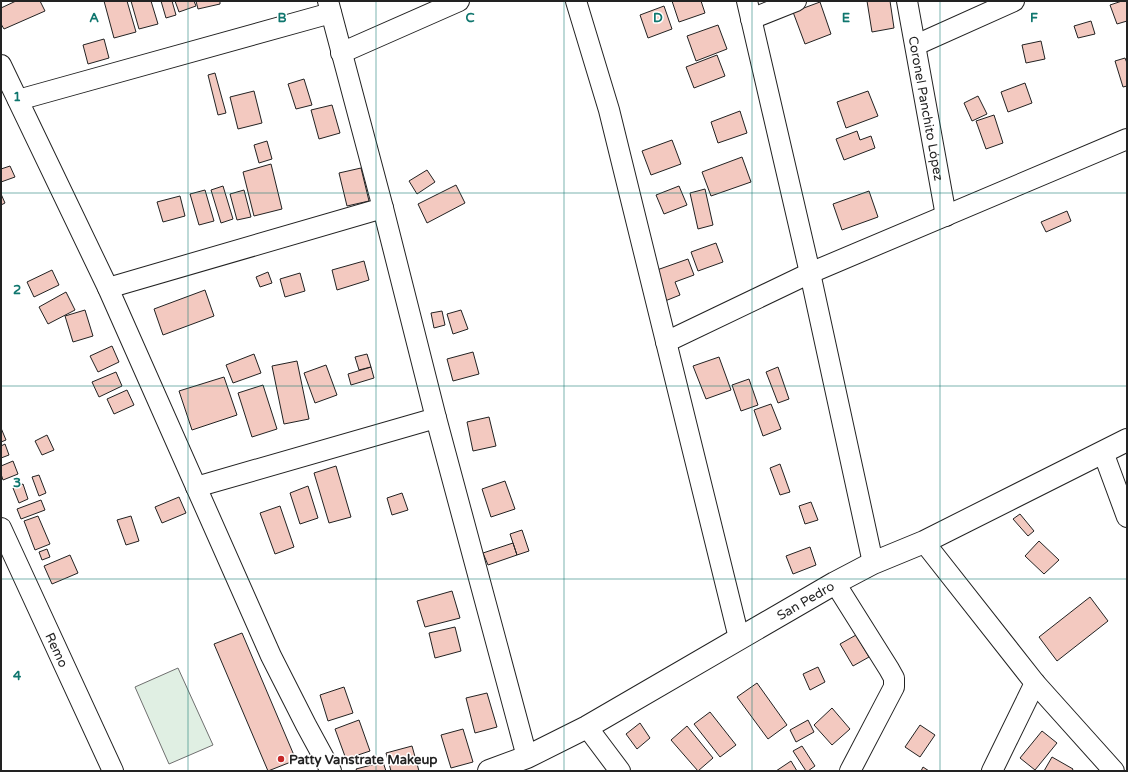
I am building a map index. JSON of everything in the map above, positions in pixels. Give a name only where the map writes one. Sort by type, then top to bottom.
[{"type":"main road","name":"San Pedro","points":[[489,771],[527,757],[586,727],[835,583],[873,563],[924,542],[1127,440]]},
{"type":"street","points":[[341,53],[459,1]]},
{"type":"street","points":[[576,1],[609,110],[739,638]]},
{"type":"street","points":[[796,1],[749,10],[810,273],[873,563]]},
{"type":"street","name":"Coronel Panchito López","points":[[907,1],[946,216]]},
{"type":"street","points":[[916,45],[1014,1]]},
{"type":"street","points":[[18,100],[329,7],[383,208],[436,418],[527,757]]},
{"type":"street","points":[[1,65],[108,288],[271,656],[331,771]]},
{"type":"street","points":[[666,342],[810,273],[1127,140]]},
{"type":"street","points":[[108,288],[383,208]]},
{"type":"street","points":[[196,487],[436,418]]},
{"type":"street","points":[[1103,452],[1127,517]]},
{"type":"street","name":"Remo","points":[[1,528],[113,771]]},
{"type":"street","points":[[924,542],[1035,683],[1114,771]]},
{"type":"street","points":[[835,583],[894,678],[894,687],[850,771]]},
{"type":"street","points":[[992,771],[1035,683]]},
{"type":"street","points":[[586,727],[620,771]]},
{"type":"green space","points":[[178,668],[213,745],[169,764],[135,687]]},
{"type":"building","points":[[16,1],[40,1],[45,11],[4,29],[1,24],[1,8]]},
{"type":"building","points":[[104,1],[127,1],[136,32],[114,38]]},
{"type":"building","points":[[131,1],[151,1],[158,24],[139,29]]},
{"type":"building","points":[[161,1],[172,1],[176,15],[166,18]]},
{"type":"building","points":[[175,1],[194,1],[196,6],[179,12]]},
{"type":"building","points":[[196,1],[220,1],[220,4],[198,9]]},
{"type":"building","points":[[672,1],[701,1],[705,13],[679,22]]},
{"type":"building","points":[[867,1],[890,1],[894,28],[872,32]]},
{"type":"building","points":[[1127,1],[1127,21],[1117,24],[1110,5]]},
{"type":"building","points":[[820,2],[831,34],[805,44],[793,12]]},
{"type":"building","points":[[664,6],[672,29],[648,38],[640,15]]},
{"type":"building","points":[[1091,21],[1095,34],[1078,38],[1074,26]]},
{"type":"building","points":[[718,25],[727,49],[696,61],[687,36]]},
{"type":"building","points":[[104,39],[109,58],[88,64],[83,45]]},
{"type":"building","points":[[1041,41],[1045,59],[1026,63],[1022,45]]},
{"type":"building","points":[[717,55],[725,76],[694,88],[686,67]]},
{"type":"building","points":[[1125,58],[1127,63],[1127,86],[1123,87],[1115,61]]},
{"type":"building","points":[[215,73],[226,113],[218,115],[208,75]]},
{"type":"building","points":[[304,79],[312,105],[296,109],[288,84]]},
{"type":"building","points":[[1025,83],[1032,103],[1008,112],[1001,92]]},
{"type":"building","points":[[254,91],[262,123],[238,129],[230,97]]},
{"type":"building","points":[[868,91],[878,116],[846,128],[837,102]]},
{"type":"building","points":[[978,96],[987,114],[972,121],[964,103]]},
{"type":"building","points":[[332,105],[340,133],[319,139],[311,110]]},
{"type":"building","points":[[740,111],[747,133],[718,143],[711,122]]},
{"type":"building","points":[[994,115],[1003,143],[986,149],[976,121]]},
{"type":"building","points":[[857,131],[860,140],[871,136],[875,148],[844,160],[836,139]]},
{"type":"building","points":[[672,140],[681,164],[651,175],[642,151]]},
{"type":"building","points":[[267,141],[272,159],[259,163],[254,145]]},
{"type":"building","points":[[742,157],[751,182],[711,196],[702,172]]},
{"type":"building","points":[[271,164],[282,209],[254,216],[243,172]]},
{"type":"building","points":[[10,166],[15,177],[1,182],[1,169]]},
{"type":"building","points":[[361,168],[369,201],[347,206],[339,173]]},
{"type":"building","points":[[427,170],[435,182],[417,194],[409,181]]},
{"type":"building","points":[[456,185],[465,203],[427,223],[418,204]]},
{"type":"building","points":[[223,186],[233,219],[221,223],[211,190]]},
{"type":"building","points":[[679,186],[687,205],[664,214],[656,195]]},
{"type":"building","points":[[705,189],[713,225],[698,229],[690,193]]},
{"type":"building","points":[[205,190],[214,221],[199,225],[190,194]]},
{"type":"building","points":[[244,190],[251,217],[237,220],[230,194]]},
{"type":"building","points":[[869,191],[878,217],[842,230],[833,204]]},
{"type":"building","points":[[1,194],[5,203],[1,205]]},
{"type":"building","points":[[180,196],[185,216],[163,222],[157,202]]},
{"type":"building","points":[[1067,211],[1071,221],[1046,232],[1041,222]]},
{"type":"building","points":[[716,243],[723,262],[698,271],[691,252]]},
{"type":"building","points":[[688,259],[694,275],[675,282],[680,295],[665,301],[654,271]]},
{"type":"building","points":[[364,261],[369,280],[337,290],[332,270]]},
{"type":"building","points":[[52,270],[59,285],[34,297],[27,282]]},
{"type":"building","points":[[268,272],[272,283],[260,287],[256,277]]},
{"type":"building","points":[[300,273],[305,291],[285,297],[280,279]]},
{"type":"building","points":[[205,290],[214,316],[163,335],[154,309]]},
{"type":"building","points":[[66,292],[75,310],[48,324],[39,307]]},
{"type":"building","points":[[85,310],[93,336],[73,342],[65,316]]},
{"type":"building","points":[[461,310],[468,329],[453,334],[447,314]]},
{"type":"building","points":[[442,311],[445,325],[434,328],[431,313]]},
{"type":"building","points":[[112,346],[119,362],[98,372],[90,356]]},
{"type":"building","points":[[473,352],[479,374],[453,381],[447,359]]},
{"type":"building","points":[[254,354],[261,373],[233,383],[226,365]]},
{"type":"building","points":[[367,354],[371,367],[359,370],[355,357]]},
{"type":"building","points":[[719,357],[731,390],[706,399],[693,366]]},
{"type":"building","points":[[297,361],[309,419],[284,424],[272,366]]},
{"type":"building","points":[[326,365],[337,395],[315,403],[304,373]]},
{"type":"building","points":[[371,367],[374,378],[351,385],[348,374]]},
{"type":"building","points":[[778,367],[789,399],[778,403],[766,372]]},
{"type":"building","points":[[116,372],[122,386],[99,397],[92,382]]},
{"type":"building","points":[[224,377],[237,415],[192,430],[179,391]]},
{"type":"building","points":[[749,379],[758,405],[741,411],[732,385]]},
{"type":"building","points":[[263,385],[277,429],[252,437],[238,393]]},
{"type":"building","points":[[127,390],[134,405],[114,414],[107,399]]},
{"type":"building","points":[[771,404],[781,429],[763,436],[754,410]]},
{"type":"building","points":[[489,417],[496,446],[473,451],[467,422]]},
{"type":"building","points":[[1,428],[6,440],[1,442]]},
{"type":"building","points":[[47,435],[54,450],[42,455],[35,441]]},
{"type":"building","points":[[5,444],[9,455],[1,458],[1,446]]},
{"type":"building","points":[[13,461],[18,474],[3,480],[1,466]]},
{"type":"building","points":[[780,464],[790,492],[780,495],[770,468]]},
{"type":"building","points":[[336,466],[351,517],[329,523],[314,473]]},
{"type":"building","points":[[39,475],[46,493],[39,496],[32,477]]},
{"type":"building","points":[[505,481],[515,509],[491,517],[482,489]]},
{"type":"building","points":[[23,484],[28,499],[19,503],[13,488]]},
{"type":"building","points":[[308,486],[318,518],[300,524],[290,493]]},
{"type":"building","points":[[402,493],[408,510],[392,515],[387,498]]},
{"type":"building","points":[[179,497],[186,513],[162,523],[155,507]]},
{"type":"building","points":[[41,500],[45,510],[21,519],[17,509]]},
{"type":"building","points":[[811,502],[818,520],[805,524],[799,506]]},
{"type":"building","points":[[280,506],[294,547],[275,554],[260,513]]},
{"type":"building","points":[[1020,514],[1034,531],[1028,536],[1013,519]]},
{"type":"building","points":[[38,516],[50,544],[35,550],[24,521]]},
{"type":"building","points":[[131,516],[139,541],[126,545],[117,520]]},
{"type":"building","points":[[522,530],[529,551],[517,555],[510,534]]},
{"type":"building","points":[[1039,541],[1059,560],[1044,574],[1025,556]]},
{"type":"building","points":[[513,543],[517,555],[488,565],[483,553]]},
{"type":"building","points":[[810,547],[816,565],[793,574],[786,556]]},
{"type":"building","points":[[47,549],[50,557],[42,560],[39,552]]},
{"type":"building","points":[[70,555],[78,573],[52,584],[44,566]]},
{"type":"building","points":[[452,591],[460,618],[425,627],[417,601]]},
{"type":"building","points":[[1090,597],[1108,621],[1057,661],[1039,637]]},
{"type":"building","points":[[455,627],[461,651],[435,658],[429,633]]},
{"type":"building","points":[[242,633],[296,760],[268,771],[214,644]]},
{"type":"building","points":[[856,635],[869,657],[853,666],[840,644]]},
{"type":"building","points":[[818,667],[825,682],[810,690],[803,674]]},
{"type":"building","points":[[757,683],[787,725],[768,739],[737,697]]},
{"type":"building","points":[[344,687],[353,713],[328,721],[320,695]]},
{"type":"building","points":[[487,693],[497,727],[475,733],[466,698]]},
{"type":"building","points":[[832,708],[850,729],[832,745],[814,725]]},
{"type":"building","points":[[710,712],[736,745],[720,757],[694,724]]},
{"type":"building","points":[[359,720],[370,751],[346,759],[335,729]]},
{"type":"building","points":[[808,720],[814,732],[796,742],[790,730]]},
{"type":"building","points":[[640,723],[650,738],[637,749],[626,734]]},
{"type":"building","points":[[920,725],[935,735],[920,757],[905,747]]},
{"type":"building","points":[[687,726],[713,758],[698,771],[671,740]]},
{"type":"building","points":[[463,729],[473,762],[451,768],[441,735]]},
{"type":"building","points":[[1042,731],[1057,743],[1035,770],[1020,758]]},
{"type":"building","points":[[412,746],[419,771],[391,771],[386,753]]},
{"type":"building","points":[[802,746],[815,766],[808,771],[806,771],[793,751]]},
{"type":"building","points":[[1052,757],[1073,769],[1072,771],[1044,771]]},
{"type":"building","points":[[791,761],[797,771],[776,771]]},
{"type":"building","points":[[383,762],[386,771],[357,771],[356,769]]},
{"type":"building","points":[[923,767],[929,771],[921,771]]},
{"type":"place","name":"Patty Vanstrate Makeup","points":[[281,759]]}]
